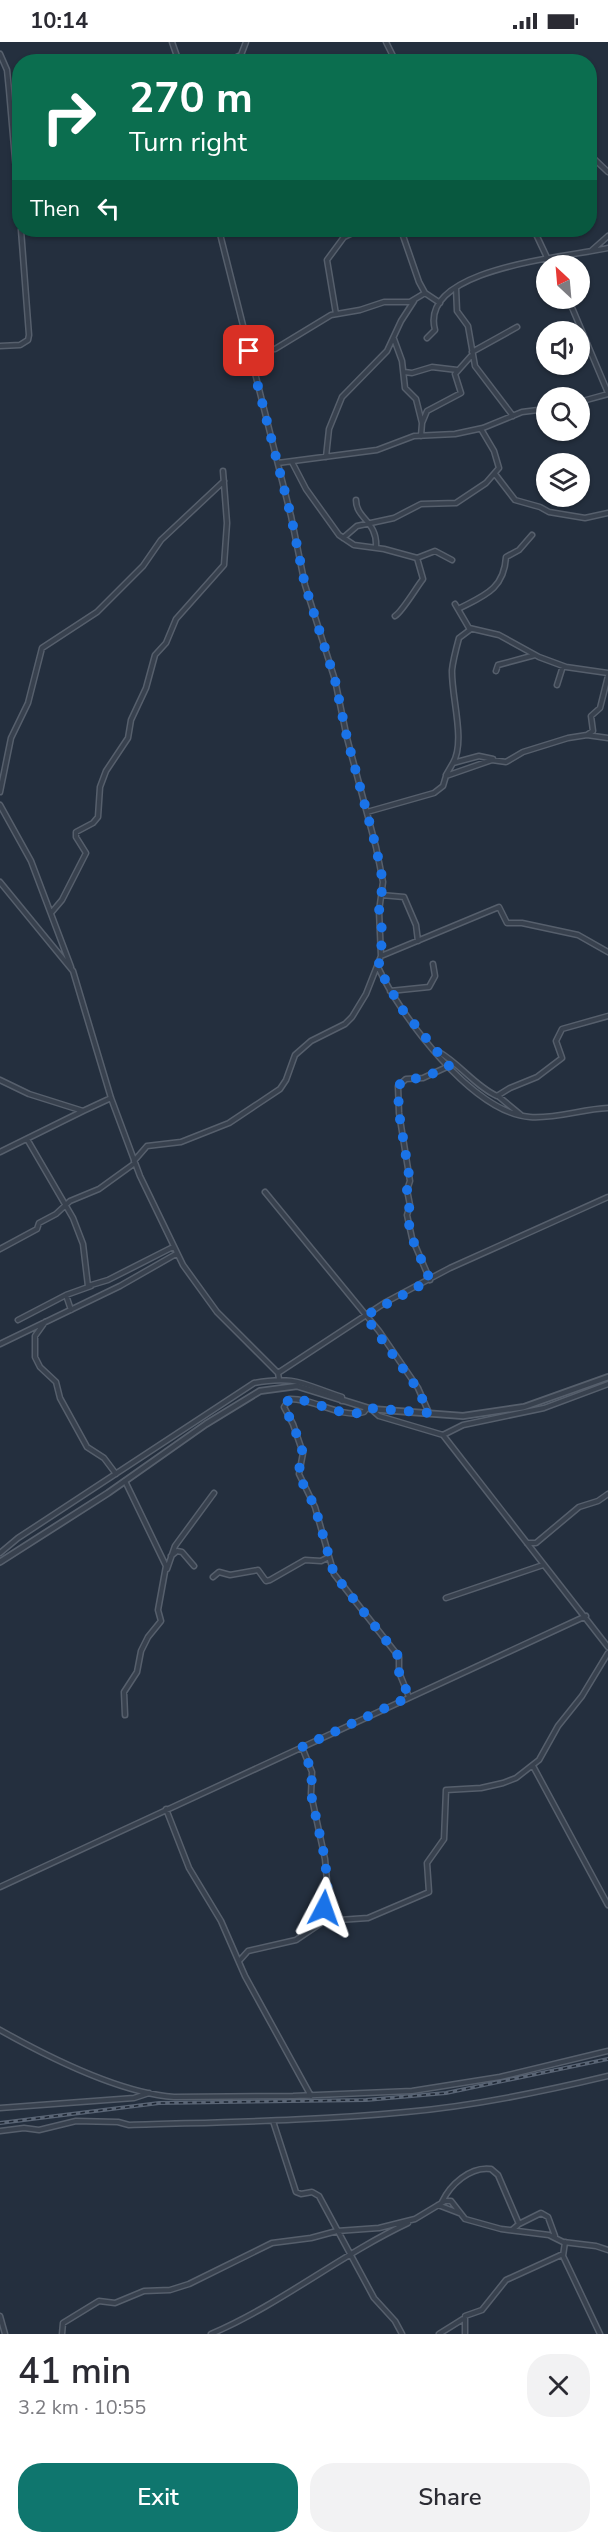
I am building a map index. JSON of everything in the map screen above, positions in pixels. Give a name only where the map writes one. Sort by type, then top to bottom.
[{"type":"street","points":[[0,54],[7,70],[12,124]]},
{"type":"street","points":[[591,252],[608,236]]},
{"type":"street","points":[[0,346],[20,345],[28,340],[29,335],[22,237]]},
{"type":"street","points":[[0,1249],[37,1229],[39,1222],[56,1214],[66,1205],[99,1189],[135,1162],[147,1146],[181,1142],[229,1123],[280,1089],[286,1080],[294,1055],[311,1041],[345,1024],[352,1017],[378,967],[381,956],[383,882],[335,680],[305,585],[278,463],[221,237]]},
{"type":"street","points":[[336,314],[327,260],[344,237]]},
{"type":"street","points":[[403,237],[416,275],[425,293],[440,303]]},
{"type":"street","points":[[537,237],[546,255]]},
{"type":"street","points":[[575,255],[608,248]]},
{"type":"street","points":[[427,339],[435,330],[433,321],[440,303],[456,287],[474,276],[536,263]]},
{"type":"street","points":[[456,287],[457,311],[468,326],[471,354],[475,366],[513,416]]},
{"type":"street","points":[[249,351],[275,349],[336,314],[360,310],[384,302],[401,303],[414,300],[425,293]]},
{"type":"street","points":[[326,457],[329,429],[342,397],[382,356],[414,300]]},
{"type":"street","points":[[573,309],[608,393],[590,399]]},
{"type":"street","points":[[421,436],[422,423],[427,411],[461,393],[456,379],[457,370],[471,354],[517,327]]},
{"type":"street","points":[[393,338],[404,372],[405,388],[416,399],[422,423]]},
{"type":"street","points":[[404,372],[412,373],[432,367],[457,370]]},
{"type":"street","points":[[278,463],[377,450],[402,439],[444,436],[481,429],[513,416],[536,411]]},
{"type":"street","points":[[344,538],[357,526],[394,518],[428,503],[446,505],[456,503],[495,474],[499,468],[494,451],[481,429]]},
{"type":"street","points":[[292,462],[306,489],[344,538],[354,545],[417,558],[435,551],[452,560]]},
{"type":"street","points":[[51,913],[62,900],[86,852],[76,837],[76,832],[93,823],[98,817],[100,787],[106,771],[128,738],[131,720],[146,688],[155,656],[166,643],[176,619],[224,565],[227,523],[223,471]]},
{"type":"street","points":[[495,474],[515,500],[549,512],[585,518],[608,513]]},
{"type":"street","points":[[0,792],[11,738],[28,703],[42,648],[97,612],[143,566],[161,540],[224,481]]},
{"type":"street","points":[[356,501],[357,508],[377,536],[376,548]]},
{"type":"street","points":[[532,535],[519,550],[506,557],[502,576],[487,596],[456,606],[467,626],[472,629],[499,635],[535,655],[562,666],[608,675],[600,706],[591,716],[592,731],[586,735]]},
{"type":"street","points":[[395,616],[400,613],[410,594],[423,579],[417,558]]},
{"type":"street","points":[[367,812],[441,789],[456,755],[458,729],[453,703],[453,666],[459,638],[472,629]]},
{"type":"street","points":[[496,671],[498,665],[535,655]]},
{"type":"street","points":[[557,685],[562,666]]},
{"type":"street","points":[[453,763],[479,756],[506,762],[523,752],[568,738],[586,735],[608,738]]},
{"type":"street","points":[[446,776],[496,760]]},
{"type":"street","points":[[0,774],[6,770]]},
{"type":"street","points":[[0,805],[31,861],[78,984],[111,1098],[135,1162],[173,1246],[217,1312],[278,1373],[279,1379]]},
{"type":"street","points":[[0,882],[71,968]]},
{"type":"street","points":[[381,895],[404,897],[416,925],[418,941]]},
{"type":"street","points":[[381,956],[499,907],[507,923],[522,923],[578,935],[608,952]]},
{"type":"street","points":[[390,991],[429,987],[435,976],[433,964]]},
{"type":"street","points":[[378,967],[390,991],[436,1051],[490,1103],[522,1116],[547,1116],[608,1108]]},
{"type":"street","points":[[498,1096],[510,1088],[537,1077],[562,1058],[556,1041],[561,1029],[608,1016]]},
{"type":"street","points":[[436,1051],[453,1060],[469,1078],[498,1096],[522,1116]]},
{"type":"street","points":[[430,1280],[412,1238],[407,1215],[410,1205],[407,1190],[410,1181],[399,1113],[398,1086],[406,1079],[423,1078],[449,1066]]},
{"type":"street","points":[[0,1080],[29,1094],[83,1111]]},
{"type":"street","points":[[0,1152],[111,1098]]},
{"type":"street","points":[[27,1138],[66,1205],[82,1244],[87,1282],[92,1286]]},
{"type":"street","points":[[265,1192],[365,1316],[417,1388],[429,1413]]},
{"type":"street","points":[[278,1373],[365,1316],[430,1280],[608,1197]]},
{"type":"street","points":[[18,1320],[66,1295],[92,1286],[173,1246]]},
{"type":"street","points":[[0,1344],[120,1286],[177,1254]]},
{"type":"street","points":[[66,1295],[71,1310]]},
{"type":"street","points":[[46,1321],[35,1336],[35,1357],[40,1367],[56,1382],[60,1398],[87,1447],[104,1458],[116,1474]]},
{"type":"street","points":[[0,1562],[125,1481],[206,1424],[260,1391],[297,1386],[369,1408],[457,1416],[524,1407],[608,1377]]},
{"type":"street","points":[[0,1553],[18,1538],[254,1383],[294,1379],[342,1397],[342,1401]]},
{"type":"street","points":[[443,1435],[455,1428],[544,1408],[608,1384]]},
{"type":"street","points":[[369,1408],[364,1412],[354,1413],[303,1398],[289,1399],[284,1407],[293,1424],[303,1453],[298,1474],[315,1507],[334,1574],[399,1657],[399,1672],[409,1697]]},
{"type":"street","points":[[369,1408],[379,1416],[443,1435],[608,1647]]},
{"type":"street","points":[[455,1428],[457,1416]]},
{"type":"street","points":[[125,1481],[167,1570]]},
{"type":"street","points":[[126,1715],[124,1692],[137,1672],[141,1651],[148,1637],[161,1621],[158,1610],[170,1557],[188,1527],[214,1494]]},
{"type":"street","points":[[526,1543],[536,1543],[579,1507],[598,1501],[608,1494]]},
{"type":"street","points":[[162,1558],[170,1557],[177,1551],[182,1552],[194,1566]]},
{"type":"street","points":[[213,1577],[219,1572],[230,1575],[247,1570],[258,1570],[266,1581],[305,1560],[325,1560],[329,1557]]},
{"type":"street","points":[[446,1599],[521,1575],[543,1564]]},
{"type":"street","points":[[0,1887],[586,1616]]},
{"type":"street","points":[[240,1960],[248,1951],[294,1941],[324,1921],[368,1918],[429,1892],[428,1860],[444,1839],[446,1790],[492,1786],[516,1778],[533,1765],[544,1754],[558,1725],[582,1696],[608,1653]]},
{"type":"street","points":[[302,1747],[312,1772],[311,1794],[325,1859],[328,1892],[320,1924]]},
{"type":"street","points":[[533,1765],[608,1905]]},
{"type":"street","points":[[166,1809],[180,1849],[221,1921],[240,1960],[245,1976],[311,2096]]},
{"type":"street","points":[[0,2030],[72,2066],[150,2092],[174,2097],[311,2096],[412,2091],[500,2077],[608,2051]]},
{"type":"street","points":[[0,2131],[24,2128],[39,2130],[76,2121],[118,2122],[129,2126],[273,2121],[409,2112],[511,2097],[608,2076]]},
{"type":"street","points":[[0,2108],[134,2098],[150,2092]]},
{"type":"street","points":[[273,2121],[295,2190],[299,2194],[312,2192],[319,2196],[374,2298],[402,2334]]},
{"type":"street","points":[[440,2204],[447,2191],[461,2179],[477,2171],[491,2169],[498,2175],[519,2224]]},
{"type":"street","points":[[211,2334],[308,2283],[367,2244],[440,2204],[451,2201],[459,2213]]},
{"type":"street","points":[[440,2204],[465,2218],[608,2250]]},
{"type":"street","points":[[511,2230],[538,2214],[545,2214],[549,2217],[555,2237]]},
{"type":"street","points":[[62,2334],[63,2323],[94,2302],[104,2300],[115,2303],[144,2291],[179,2288],[272,2242],[311,2238],[337,2231],[379,2228],[415,2219]]},
{"type":"street","points":[[565,2242],[563,2254],[581,2298],[600,2334]]},
{"type":"street","points":[[439,2334],[482,2310],[506,2280],[563,2254]]},
{"type":"street","points":[[0,2316],[5,2334]]},
{"type":"street","points":[[463,2319],[465,2334]]},
{"type":"railway","points":[[0,2123],[159,2103],[366,2100],[446,2093],[608,2059]]},
{"type":"route","points":[[249,351],[291,516],[305,585],[335,680],[347,738],[376,847],[383,882],[379,911],[382,930],[381,956],[378,967],[393,997],[449,1066],[439,1073],[423,1078],[406,1079],[398,1086],[399,1113],[406,1145],[410,1181],[407,1190],[410,1205],[407,1215],[412,1238],[430,1280],[386,1302],[365,1316],[379,1332],[417,1388],[429,1413],[405,1413],[368,1408],[364,1412],[354,1413],[303,1398],[289,1399],[285,1402],[284,1407],[293,1424],[303,1453],[298,1474],[315,1507],[334,1574],[356,1599],[399,1657],[400,1677],[409,1697],[302,1747],[312,1772],[311,1794],[315,1822],[325,1859],[328,1892],[324,1908]]}]
